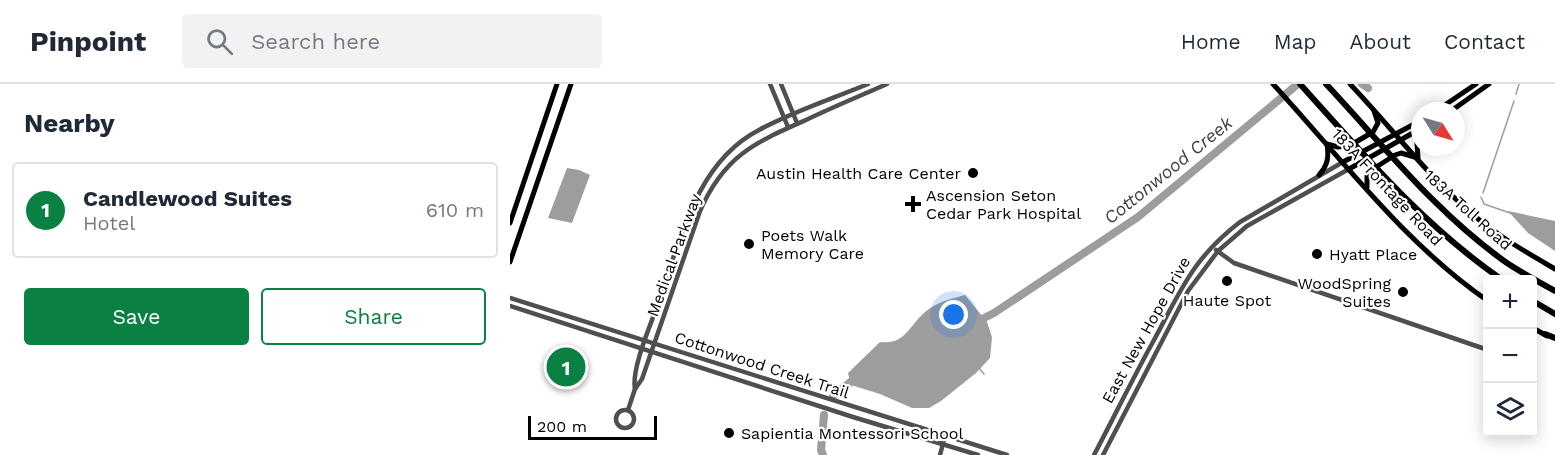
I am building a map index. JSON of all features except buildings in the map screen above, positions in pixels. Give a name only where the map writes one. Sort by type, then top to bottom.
[{"type":"highway","name":"183A Toll Road","points":[[1300,84],[1400,195],[1456,247],[1495,275]]},
{"type":"highway","name":"183A Toll Road","points":[[1326,84],[1418,185],[1453,219],[1508,263],[1555,291]]},
{"type":"highway","points":[[1537,303],[1555,314]]},
{"type":"highway","points":[[1545,334],[1555,339]]},
{"type":"main road","points":[[510,223],[557,84]]},
{"type":"main road","points":[[510,262],[571,84]]},
{"type":"main road","name":"183A Frontage Road","points":[[1273,84],[1420,244],[1464,285],[1483,298]]},
{"type":"main road","points":[[1350,84],[1436,180],[1470,212],[1498,234],[1555,269]]},
{"type":"main road","points":[[1449,102],[1476,84]]},
{"type":"main road","points":[[1464,102],[1489,84]]},
{"type":"main road","points":[[1319,175],[1328,159],[1327,144],[1344,147],[1374,132],[1378,123],[1374,109]]},
{"type":"main road","name":"East New Hope Drive","points":[[1343,162],[1411,126]]},
{"type":"main road","name":"East New Hope Drive","points":[[1349,169],[1411,135]]},
{"type":"main road","points":[[1368,189],[1366,182],[1370,171],[1395,155],[1401,153],[1418,159]]},
{"type":"main road","points":[[1535,329],[1545,334]]},
{"type":"street","points":[[770,84],[788,127]]},
{"type":"street","points":[[780,84],[797,123]]},
{"type":"street","name":"Medical Parkway","points":[[635,389],[634,380],[642,350],[685,226],[700,190],[720,161],[749,136],[793,114],[868,84]]},
{"type":"street","name":"Medical Parkway","points":[[628,410],[635,389],[642,379],[694,229],[710,190],[734,160],[766,137],[887,84]]},
{"type":"street","name":"East New Hope Drive","points":[[1094,455],[1188,275],[1212,246],[1240,222],[1343,162]]},
{"type":"street","name":"East New Hope Drive","points":[[1103,455],[1188,291],[1218,251],[1247,226],[1349,169]]},
{"type":"street","points":[[685,226],[694,229]]},
{"type":"street","points":[[1212,246],[1234,262],[1483,348]]},
{"type":"street","name":"Cottonwood Creek Trail","points":[[510,298],[1007,455]]},
{"type":"street","name":"Cottonwood Creek Trail","points":[[510,306],[642,350],[978,455]]},
{"type":"street","points":[[1146,356],[1151,363]]},
{"type":"street","name":"Medical Parkway","points":[[628,410],[634,422],[628,428],[621,428],[616,424],[616,416],[619,412],[628,410]]},
{"type":"street","points":[[940,455],[945,436]]},
{"type":"shaded area","points":[[567,168],[590,175],[572,223],[548,218]]},
{"type":"shaded area","points":[[1508,211],[1555,221],[1555,251],[1528,233]]},
{"type":"shaded area","points":[[965,295],[987,322],[992,337],[990,358],[976,373],[941,401],[929,408],[912,408],[880,394],[851,385],[848,373],[880,342],[895,341],[901,338],[919,317],[930,309],[944,301]]},
{"type":"waterway","name":"Cottonwood Creek","points":[[976,322],[994,313],[1138,217],[1298,84]]},
{"type":"waterway","name":"Cottonwood Creek","points":[[1362,84],[1368,88]]},
{"type":"waterway","points":[[1516,94],[1519,84]]},
{"type":"waterway","points":[[1483,193],[1514,101]]},
{"type":"waterway","points":[[1481,197],[1484,204],[1510,213]]},
{"type":"waterway","points":[[979,368],[984,374]]},
{"type":"waterway","name":"Cottonwood Creek","points":[[833,396],[857,377]]},
{"type":"waterway","name":"Cottonwood Creek","points":[[823,455],[821,450],[824,415]]},
{"type":"place","name":"Austin Health Care Center","points":[[973,173]]},
{"type":"place","name":"Ascension Seton Cedar Park Hospital","points":[[913,204]]},
{"type":"place","name":"Poets Walk Memory Care","points":[[749,244]]},
{"type":"place","name":"Hyatt Place","points":[[1317,254]]},
{"type":"place","name":"Haute Spot","points":[[1227,281]]},
{"type":"place","name":"WoodSpring Suites","points":[[1403,292]]},
{"type":"place","name":"Candlewood Suites","points":[[566,367]]},
{"type":"place","name":"Sapientia Montessori School","points":[[729,433]]}]
